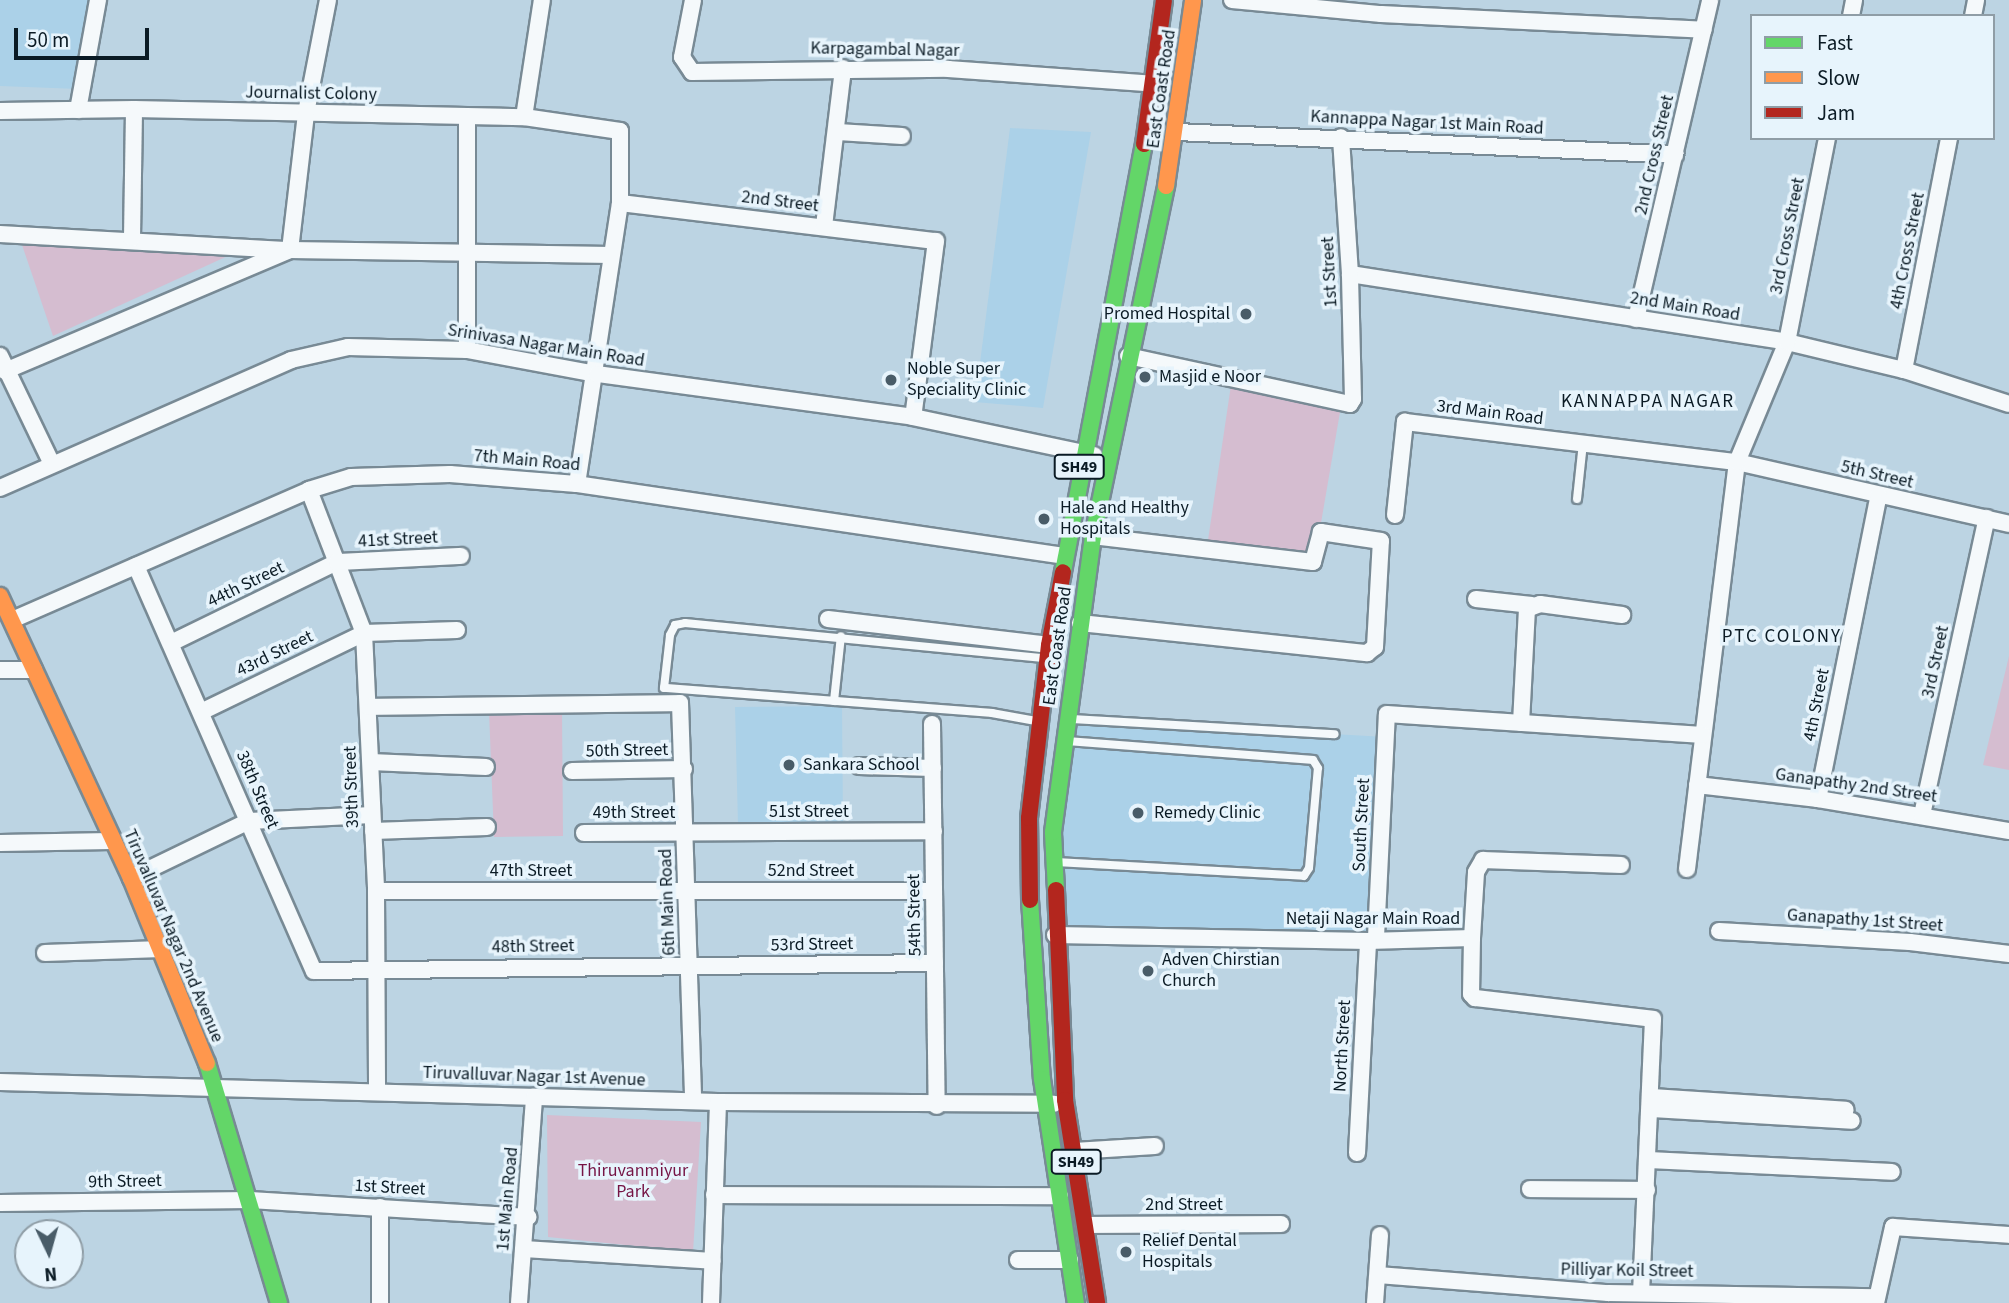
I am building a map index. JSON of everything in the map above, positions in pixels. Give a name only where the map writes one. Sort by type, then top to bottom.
[{"type":"main road","name":"East Coast Road","points":[[1076,1303],[1046,1107],[1030,939],[1028,835],[1048,652],[1063,556],[1154,84],[1164,0]]},
{"type":"main road","name":"East Coast Road","points":[[1097,1303],[1087,1225],[1065,1100],[1053,862],[1063,740],[1093,536],[1128,356],[1177,132],[1193,0]]},
{"type":"main road","name":"Tiruvalluvar Nagar 2nd Avenue","points":[[0,596],[111,841],[131,878],[217,1088],[279,1303]]},
{"type":"street","points":[[78,110],[98,0]]},
{"type":"street","points":[[290,250],[306,113],[328,0]]},
{"type":"street","points":[[524,117],[542,0]]},
{"type":"street","name":"Karpagambal Nagar","points":[[693,0],[682,57],[692,72],[843,68],[948,69],[1154,84]]},
{"type":"street","points":[[1232,0],[1381,7],[1704,30]]},
{"type":"street","name":"2nd Cross Street","points":[[1636,319],[1710,0]]},
{"type":"street","points":[[824,226],[838,132],[843,68]]},
{"type":"street","points":[[132,238],[134,109]]},
{"type":"street","name":"Journalist Colony","points":[[0,111],[134,109],[524,117],[620,131],[620,203]]},
{"type":"street","points":[[467,117],[467,350]]},
{"type":"street","points":[[838,132],[902,136]]},
{"type":"street","name":"Kannappa Nagar 1st Main Road","points":[[1177,132],[1341,137],[1675,155]]},
{"type":"street","name":"1st Street","points":[[1128,356],[1350,404],[1353,399],[1350,274],[1341,137]]},
{"type":"street","name":"3rd Cross Street","points":[[1787,342],[1827,140]]},
{"type":"street","name":"4th Cross Street","points":[[1904,370],[1949,140]]},
{"type":"street","points":[[577,484],[597,374],[620,203]]},
{"type":"street","name":"2nd Street","points":[[620,203],[936,241],[913,417]]},
{"type":"street","points":[[0,233],[132,238],[290,250],[611,255]]},
{"type":"street","points":[[51,462],[3,364],[290,250]]},
{"type":"street","name":"2nd Main Road","points":[[1350,274],[1787,342],[1904,370],[2009,404]]},
{"type":"street","points":[[1687,869],[1737,462],[1787,342]]},
{"type":"street","name":"Srinivasa Nagar Main Road","points":[[0,488],[51,462],[291,360],[348,347],[467,350],[597,374],[913,417],[1107,459]]},
{"type":"street","name":"3rd Main Road","points":[[1395,515],[1405,422],[1737,462]]},
{"type":"street","name":"5th Street","points":[[1737,462],[2009,524]]},
{"type":"street","name":"7th Main Road","points":[[12,620],[309,490],[351,477],[450,474],[577,484],[1063,556]]},
{"type":"street","name":"39th Street","points":[[309,490],[363,633],[369,708],[376,891],[377,1092]]},
{"type":"street","name":"4th Street","points":[[1818,799],[1879,495]]},
{"type":"street","name":"3rd Street","points":[[1922,815],[1987,518]]},
{"type":"street","points":[[1080,623],[1367,653],[1376,648],[1381,541],[1321,532],[1313,562],[1093,536]]},
{"type":"street","name":"41st Street","points":[[337,562],[461,556]]},
{"type":"street","name":"44th Street","points":[[171,643],[337,562]]},
{"type":"street","name":"38th Street","points":[[136,566],[203,711],[313,969],[378,968]]},
{"type":"street","points":[[1476,599],[1622,615]]},
{"type":"street","points":[[1532,605],[1527,609],[1521,723],[1702,735]]},
{"type":"street","points":[[828,619],[1048,652]]},
{"type":"street","points":[[363,633],[457,630]]},
{"type":"street","name":"43rd Street","points":[[203,711],[363,633]]},
{"type":"street","points":[[0,670],[34,670]]},
{"type":"street","name":"6th Main Road","points":[[369,708],[680,703],[693,1101]]},
{"type":"street","name":"South Street","points":[[1372,939],[1387,714],[1521,723]]},
{"type":"street","name":"54th Street","points":[[932,724],[937,1106]]},
{"type":"street","points":[[371,762],[486,767]]},
{"type":"street","points":[[859,766],[933,768]]},
{"type":"street","name":"50th Street","points":[[572,771],[684,769]]},
{"type":"street","name":"Ganapathy 2nd Street","points":[[1697,785],[1818,799],[2009,831]]},
{"type":"street","points":[[131,878],[249,821],[487,827]]},
{"type":"street","name":"51st Street","points":[[685,832],[933,831]]},
{"type":"street","name":"49th Street","points":[[583,833],[685,832]]},
{"type":"street","points":[[0,843],[111,841]]},
{"type":"street","points":[[1472,937],[1476,872],[1483,860],[1621,865]]},
{"type":"street","name":"47th Street","points":[[376,891],[687,890]]},
{"type":"street","name":"52nd Street","points":[[687,890],[934,891]]},
{"type":"street","name":"Ganapathy 1st Street","points":[[1719,931],[1910,942],[2009,954]]},
{"type":"street","name":"Netaji Nagar Main Road","points":[[1055,935],[1372,939],[1472,937],[1471,994],[1475,998],[1653,1019],[1652,1103],[1641,1290]]},
{"type":"street","name":"North Street","points":[[1357,1153],[1372,939]]},
{"type":"street","points":[[45,953],[161,949]]},
{"type":"street","name":"53rd Street","points":[[689,965],[935,963]]},
{"type":"street","name":"48th Street","points":[[378,968],[689,965]]},
{"type":"street","name":"Tiruvalluvar Nagar 1st Avenue","points":[[0,1083],[937,1106],[1046,1107],[1065,1100]]},
{"type":"street","name":"1st Main Road","points":[[519,1303],[528,1217],[534,1097]]},
{"type":"street","points":[[710,1303],[718,1102]]},
{"type":"street","points":[[1652,1103],[1849,1115]]},
{"type":"street","points":[[1074,1151],[1155,1146]]},
{"type":"street","points":[[1649,1160],[1892,1172]]},
{"type":"street","points":[[1530,1189],[1647,1190]]},
{"type":"street","points":[[714,1195],[1060,1196]]},
{"type":"street","name":"1st Street","points":[[250,1200],[528,1217]]},
{"type":"street","name":"9th Street","points":[[0,1203],[250,1200]]},
{"type":"street","points":[[380,1207],[380,1303]]},
{"type":"street","name":"2nd Street","points":[[1087,1225],[1281,1224]]},
{"type":"street","points":[[1876,1300],[1894,1227],[2009,1234]]},
{"type":"street","points":[[1375,1303],[1380,1235]]},
{"type":"street","points":[[524,1250],[713,1261]]},
{"type":"street","points":[[1017,1260],[1070,1260]]},
{"type":"street","name":"Pilliyar Koil Street","points":[[1378,1275],[1608,1298],[1641,1290],[1876,1300]]},
{"type":"lane","points":[[1577,499],[1583,443]]},
{"type":"lane","points":[[1040,722],[834,701],[664,688],[675,625],[1048,652]]},
{"type":"lane","points":[[834,701],[841,636]]},
{"type":"lane","points":[[1067,719],[1335,734]]},
{"type":"lane","points":[[1053,862],[1304,876],[1309,868],[1318,768],[1307,758],[1063,740]]},
{"type":"shaded area","points":[[0,0],[94,0],[79,89],[0,86]]},
{"type":"shaded area","points":[[1010,128],[1091,132],[1043,408],[975,402]]},
{"type":"shaded area","name":"Sankara School","points":[[842,706],[843,823],[738,824],[735,707]]},
{"type":"shaded area","points":[[1067,719],[1386,737],[1373,934],[1055,935]]},
{"type":"green space","points":[[20,239],[243,249],[53,336]]},
{"type":"green space","points":[[1231,385],[1340,412],[1315,558],[1207,547]]},
{"type":"green space","points":[[2009,656],[2009,770],[1983,765]]},
{"type":"green space","points":[[562,710],[563,836],[494,837],[489,711]]},
{"type":"green space","name":"Thiruvanmiyur Park","points":[[547,1115],[701,1122],[693,1252],[548,1237]]},
{"type":"traffic: fast","points":[[1063,572],[1144,144]]},
{"type":"traffic: fast","points":[[1056,890],[1053,832],[1093,536],[1166,186]]},
{"type":"traffic: fast","points":[[1030,900],[1042,1079],[1076,1303]]},
{"type":"traffic: fast","points":[[207,1063],[279,1303]]},
{"type":"traffic: slow","points":[[1166,186],[1193,0]]},
{"type":"traffic: slow","points":[[0,596],[131,878],[207,1063]]},
{"type":"traffic: jam","points":[[1144,144],[1164,0]]},
{"type":"traffic: jam","points":[[1030,900],[1029,818],[1049,645],[1063,572]]},
{"type":"traffic: jam","points":[[1056,890],[1065,1100],[1097,1303]]},
{"type":"place","name":"Promed Hospital","points":[[1246,314]]},
{"type":"place","name":"Masjid e Noor","points":[[1145,377]]},
{"type":"place","name":"Noble Super Speciality Clinic","points":[[891,380]]},
{"type":"place","name":"Hale and Healthy Hospitals","points":[[1044,519]]},
{"type":"place","name":"Sankara School","points":[[789,765]]},
{"type":"place","name":"Remedy Clinic","points":[[1138,813]]},
{"type":"place","name":"Adven Chirstian Church","points":[[1148,971]]},
{"type":"place","name":"Relief Dental Hospitals","points":[[1126,1252]]},
{"type":"district","name":"KANNAPPA NAGAR","points":[[1648,402]]},
{"type":"district","name":"PTC COLONY","points":[[1782,637]]}]
